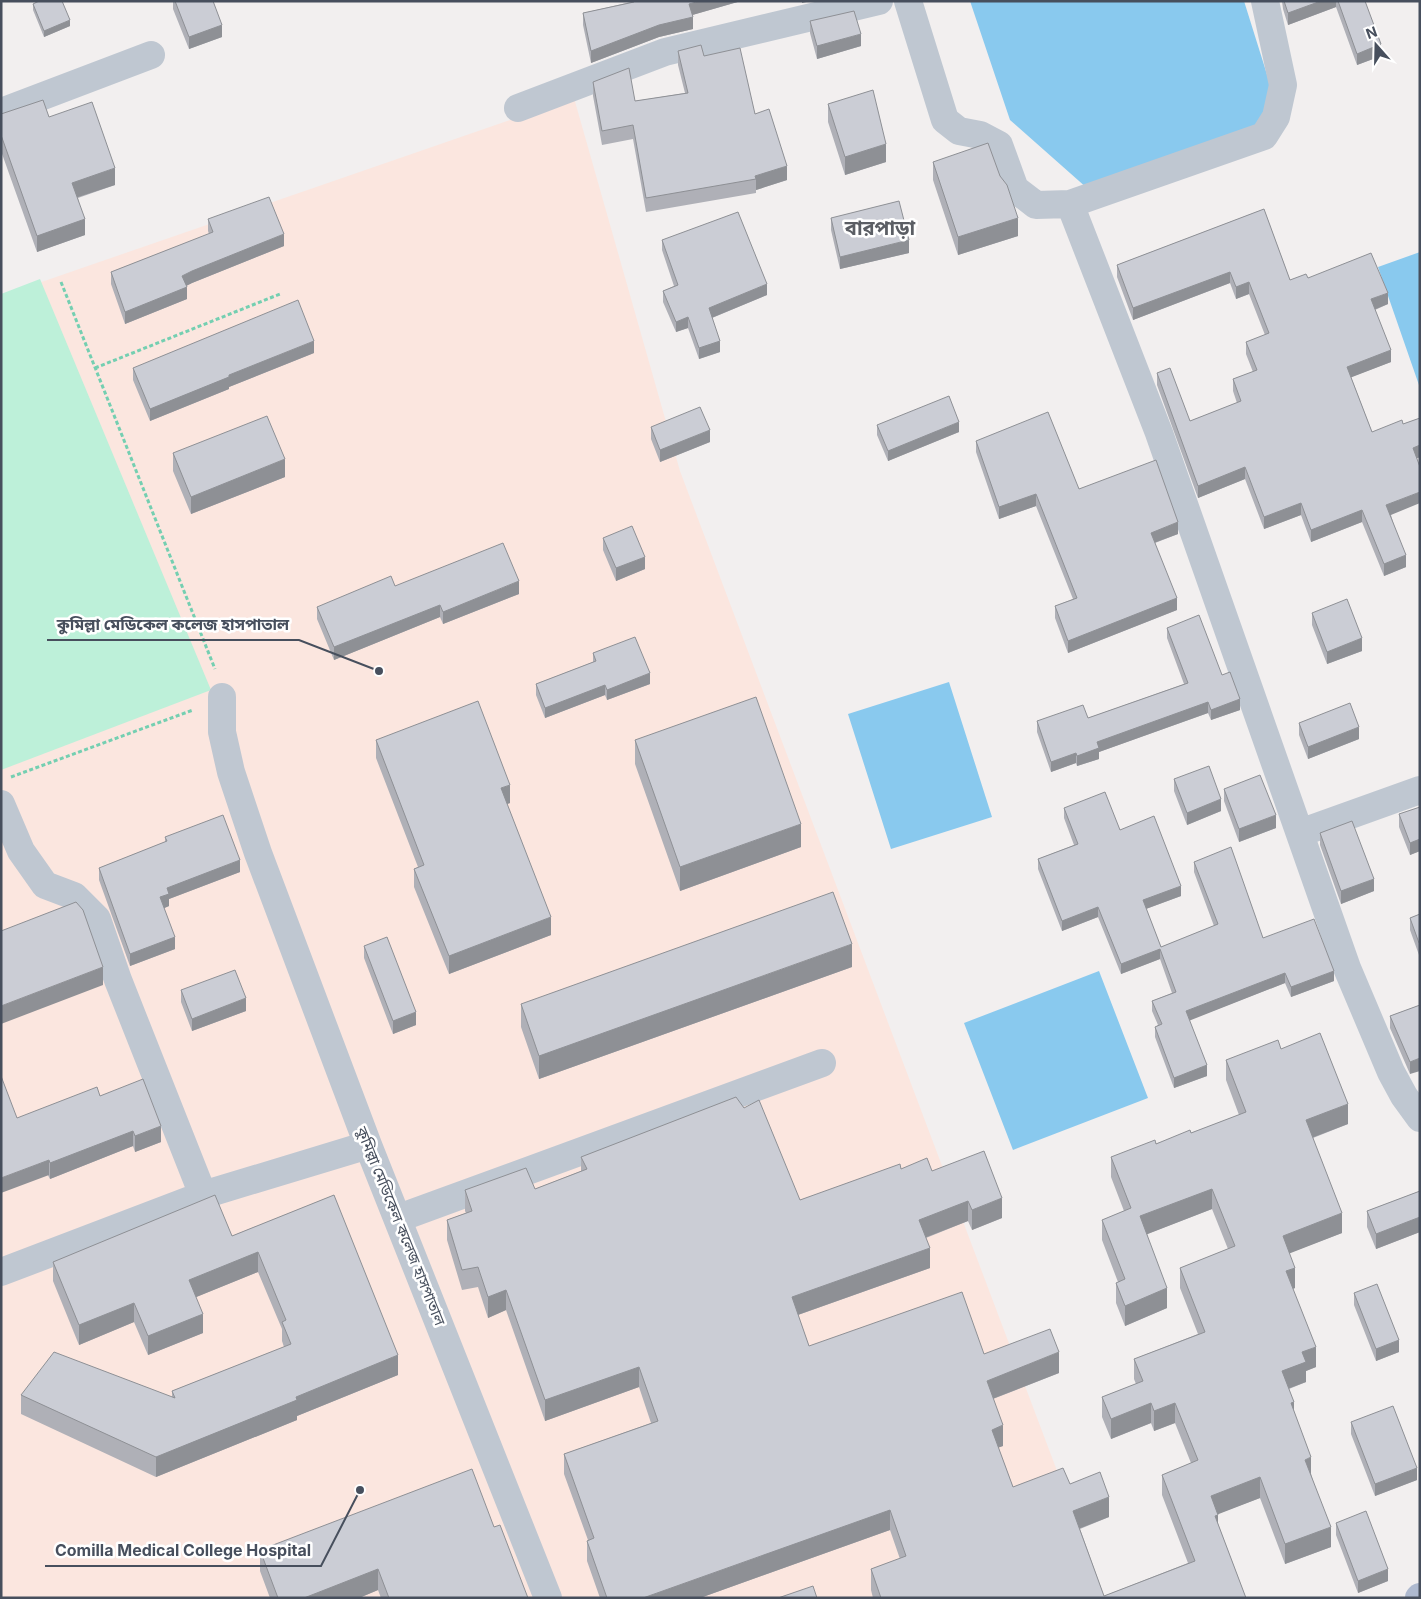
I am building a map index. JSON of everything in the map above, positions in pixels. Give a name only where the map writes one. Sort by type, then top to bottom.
[{"type":"street","points":[[518,108],[665,52],[879,1]]},
{"type":"street","points":[[908,1],[945,120],[959,131],[980,135],[999,145],[1015,189],[1036,205],[1070,204],[1264,136],[1276,117],[1283,85],[1265,1]]},
{"type":"street","points":[[1,112],[151,55]]},
{"type":"street","points":[[1070,204],[1159,433],[1347,968],[1391,1072],[1404,1096],[1420,1118]]},
{"type":"street","name":"কুমিল্লা মেডিকেল কলেজ হাসপাতাল","points":[[222,698],[222,732],[231,772],[258,853],[368,1145],[399,1218],[548,1598]]},
{"type":"street","points":[[1300,833],[1420,790]]},
{"type":"street","points":[[1,804],[21,852],[45,884],[74,896],[97,919],[118,980],[202,1195]]},
{"type":"street","points":[[399,1218],[822,1063]]},
{"type":"street","points":[[1,1272],[202,1195],[368,1145]]},
{"type":"path","points":[[10,777],[182,715],[222,698],[214,666],[61,282]]},
{"type":"path","points":[[95,368],[280,294]]},
{"type":"shaded area","points":[[574,98],[680,471],[1105,1598],[1,1598],[1,296]]},
{"type":"green space","points":[[40,279],[211,690],[1,770],[1,294]]},
{"type":"water","points":[[970,1],[1244,1],[1284,129],[1105,204],[1010,120]]},
{"type":"water","points":[[1420,252],[1420,388],[1378,267]]},
{"type":"water","points":[[949,682],[992,817],[891,849],[848,714]]},
{"type":"water","points":[[1099,971],[1148,1098],[1013,1150],[964,1023]]},
{"type":"building","points":[[39,1],[62,1],[70,20],[44,31],[33,4]]},
{"type":"building","points":[[175,1],[213,1],[222,25],[189,37]]},
{"type":"building","points":[[633,1],[700,1],[689,4],[693,17],[659,25],[591,51],[583,13]]},
{"type":"building","points":[[1284,1],[1321,1],[1288,13]]},
{"type":"building","points":[[1338,1],[1365,1],[1381,44],[1357,54]]},
{"type":"building","points":[[854,11],[861,34],[817,46],[810,21]]},
{"type":"building","points":[[701,45],[704,56],[740,48],[755,114],[769,109],[787,166],[755,176],[756,179],[646,198],[633,125],[602,131],[593,82],[629,68],[635,101],[688,93],[678,51]]},
{"type":"building","points":[[873,90],[886,144],[845,157],[828,104]]},
{"type":"building","points":[[43,100],[49,117],[92,102],[115,168],[72,183],[85,219],[37,236],[1,135],[1,114]]},
{"type":"building","points":[[988,143],[1000,176],[1007,185],[1018,218],[958,237],[933,162]]},
{"type":"building","points":[[269,197],[284,234],[192,271],[182,276],[187,287],[125,312],[111,272],[213,232],[208,219]]},
{"type":"building","points":[[899,201],[909,240],[840,257],[831,218]]},
{"type":"building","points":[[1264,209],[1290,280],[1306,274],[1308,278],[1371,253],[1388,293],[1371,299],[1391,350],[1347,367],[1372,432],[1402,420],[1403,424],[1420,418],[1420,445],[1413,448],[1420,467],[1420,492],[1386,505],[1406,555],[1384,564],[1362,510],[1311,530],[1301,503],[1264,517],[1245,467],[1198,486],[1157,373],[1170,368],[1190,421],[1241,401],[1233,379],[1257,370],[1246,342],[1269,333],[1249,282],[1236,287],[1230,272],[1133,308],[1117,265]]},
{"type":"building","points":[[738,212],[767,284],[709,308],[720,341],[699,348],[688,317],[676,322],[663,291],[678,285],[662,240]]},
{"type":"building","points":[[298,300],[314,341],[150,409],[133,368]]},
{"type":"building","points":[[949,396],[959,422],[888,451],[877,425]]},
{"type":"building","points":[[700,407],[710,430],[660,450],[651,427]]},
{"type":"building","points":[[1048,412],[1079,489],[1156,460],[1178,522],[1151,533],[1177,598],[1068,641],[1055,606],[1077,598],[1036,494],[999,507],[976,441]]},
{"type":"building","points":[[267,416],[285,459],[191,497],[173,453]]},
{"type":"building","points":[[632,526],[645,557],[616,568],[603,538]]},
{"type":"building","points":[[503,543],[519,581],[443,612],[440,605],[334,647],[317,607],[391,576],[395,586]]},
{"type":"building","points":[[1347,599],[1362,638],[1327,652],[1312,613]]},
{"type":"building","points":[[1199,615],[1222,675],[1230,672],[1240,699],[1211,710],[1208,702],[1097,742],[1099,748],[1077,756],[1076,753],[1051,762],[1037,721],[1083,705],[1088,718],[1188,683],[1167,628]]},
{"type":"building","points":[[635,637],[650,673],[607,690],[605,685],[545,708],[536,684],[596,661],[593,653]]},
{"type":"building","points":[[756,697],[801,824],[680,867],[635,740]]},
{"type":"building","points":[[478,701],[510,785],[501,788],[551,917],[449,956],[414,869],[424,865],[376,740]]},
{"type":"building","points":[[1350,703],[1359,727],[1308,747],[1299,723]]},
{"type":"building","points":[[1209,766],[1221,799],[1187,813],[1174,779]]},
{"type":"building","points":[[1260,775],[1276,815],[1239,829],[1224,789]]},
{"type":"building","points":[[1105,792],[1120,830],[1154,816],[1181,886],[1143,900],[1161,947],[1218,924],[1194,862],[1231,847],[1263,938],[1314,919],[1334,971],[1291,987],[1285,973],[1186,1011],[1207,1065],[1174,1078],[1155,1027],[1162,1024],[1152,1001],[1176,992],[1160,949],[1121,964],[1098,907],[1062,921],[1038,859],[1078,844],[1064,808]]},
{"type":"building","points":[[1420,807],[1420,839],[1410,843],[1399,814]]},
{"type":"building","points":[[223,815],[240,860],[167,888],[169,894],[160,897],[175,937],[130,954],[99,868],[167,841],[165,837]]},
{"type":"building","points":[[1352,821],[1374,879],[1341,891],[1320,833]]},
{"type":"building","points":[[833,892],[852,944],[539,1056],[521,1004]]},
{"type":"building","points":[[76,902],[83,910],[103,967],[1,1006],[1,931]]},
{"type":"building","points":[[1420,914],[1420,943],[1419,943],[1410,918]]},
{"type":"building","points":[[387,937],[416,1012],[393,1021],[364,946]]},
{"type":"building","points":[[235,970],[246,998],[192,1019],[181,990]]},
{"type":"building","points":[[1420,1005],[1420,1058],[1410,1062],[1390,1016]]},
{"type":"building","points":[[1320,1033],[1348,1104],[1306,1120],[1342,1213],[1283,1236],[1295,1268],[1286,1271],[1316,1347],[1302,1352],[1306,1362],[1282,1371],[1294,1402],[1291,1403],[1311,1457],[1305,1460],[1331,1527],[1285,1544],[1260,1477],[1211,1496],[1218,1515],[1215,1516],[1246,1598],[881,1598],[871,1569],[906,1556],[890,1510],[643,1598],[607,1598],[587,1541],[594,1538],[564,1454],[658,1421],[639,1367],[545,1400],[506,1290],[488,1297],[478,1267],[462,1270],[447,1220],[472,1211],[465,1190],[526,1168],[535,1189],[587,1169],[581,1157],[736,1097],[744,1108],[759,1100],[800,1200],[900,1164],[901,1169],[927,1158],[932,1171],[984,1151],[1002,1198],[972,1210],[968,1201],[919,1220],[930,1248],[792,1297],[809,1346],[962,1292],[984,1354],[1050,1329],[1059,1352],[987,1381],[1003,1425],[992,1430],[1013,1487],[1063,1468],[1070,1484],[1100,1472],[1109,1497],[1073,1511],[1104,1596],[1195,1561],[1162,1475],[1198,1460],[1175,1403],[1154,1411],[1151,1403],[1111,1419],[1102,1397],[1143,1381],[1134,1359],[1205,1332],[1180,1268],[1235,1246],[1212,1189],[1140,1216],[1167,1288],[1125,1306],[1116,1283],[1125,1279],[1102,1220],[1131,1208],[1111,1157],[1155,1140],[1156,1144],[1190,1130],[1191,1133],[1246,1112],[1226,1060],[1278,1040],[1281,1049]]},
{"type":"building","points":[[1,1076],[17,1118],[97,1087],[100,1096],[143,1079],[161,1126],[135,1136],[133,1131],[50,1163],[49,1160],[1,1178]]},
{"type":"building","points":[[1420,1191],[1420,1217],[1376,1234],[1367,1211]]},
{"type":"building","points":[[215,1195],[232,1236],[334,1195],[398,1355],[296,1397],[297,1400],[156,1457],[21,1395],[54,1352],[175,1398],[172,1391],[291,1344],[282,1322],[286,1320],[258,1252],[189,1280],[203,1314],[148,1336],[134,1303],[79,1325],[53,1262]]},
{"type":"building","points":[[1377,1284],[1399,1340],[1376,1349],[1354,1293]]},
{"type":"building","points":[[1393,1406],[1417,1468],[1375,1484],[1351,1422]]},
{"type":"building","points":[[472,1469],[494,1527],[500,1525],[528,1598],[389,1598],[378,1569],[304,1598],[278,1598],[260,1550]]},
{"type":"building","points":[[1366,1511],[1388,1569],[1358,1581],[1336,1523]]},
{"type":"building","points":[[813,1586],[817,1598],[778,1598]]},
{"type":"place","name":"কুমিল্লা মেডিকেল কলেজ হাসপাতাল","points":[[379,671]]},
{"type":"place","name":"Comilla Medical College Hospital","points":[[360,1490]]},
{"type":"district","name":"বারপাড়া","points":[[880,228]]}]
